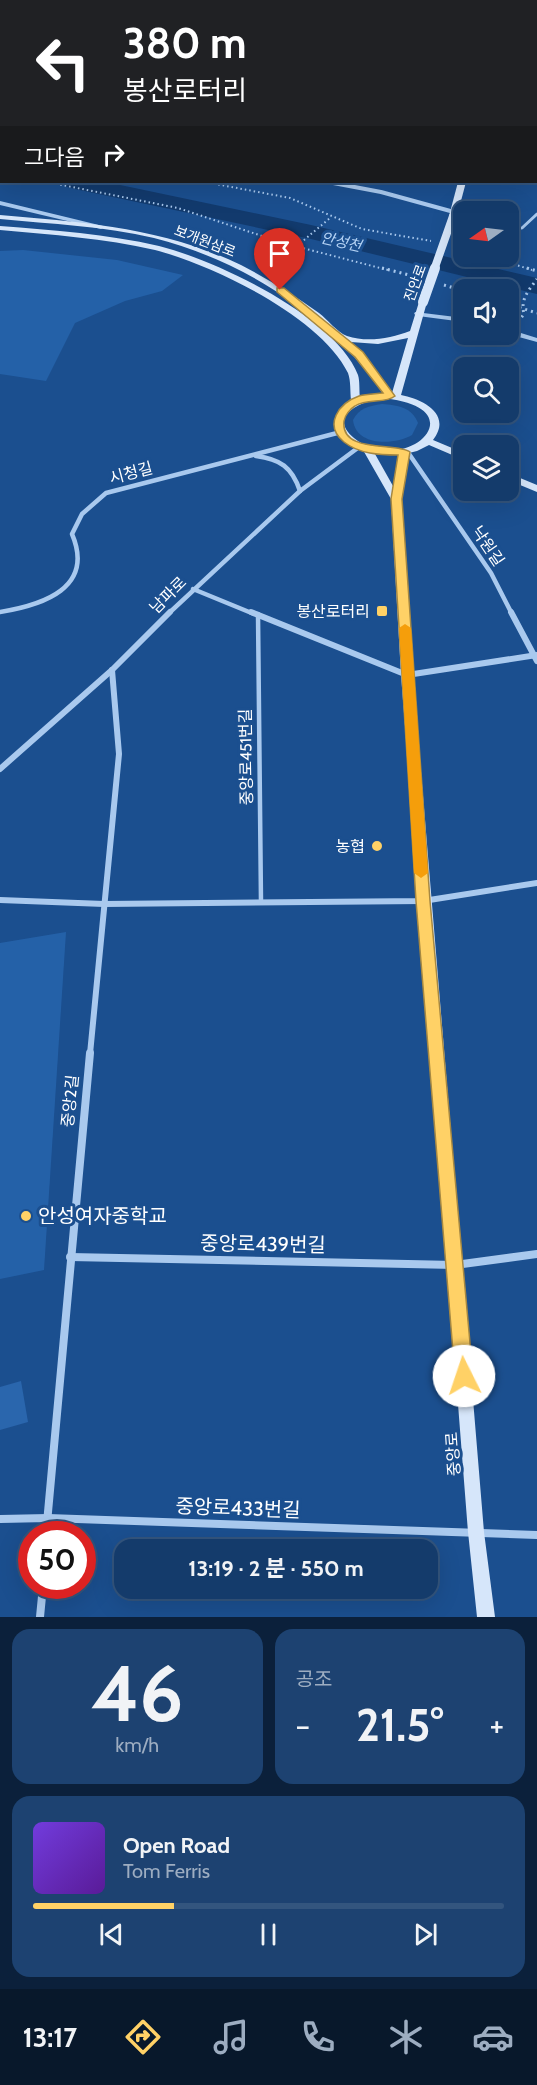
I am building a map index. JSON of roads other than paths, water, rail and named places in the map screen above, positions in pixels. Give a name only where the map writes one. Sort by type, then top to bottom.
[{"type":"main road","name":"진안로","points":[[457,201],[462,183]]},
{"type":"main road","name":"보개원삼로","points":[[0,217],[102,227],[155,237],[201,252],[244,271],[280,290],[339,337],[359,355],[393,396]]},
{"type":"main road","name":"진안로","points":[[393,396],[418,314],[453,217]]},
{"type":"main road","name":"보개원삼로","points":[[0,228],[119,241],[160,249],[251,286],[294,310],[331,342],[350,368],[359,388],[356,401]]},
{"type":"main road","points":[[339,337],[373,343],[393,341],[413,333]]},
{"type":"main road","points":[[393,396],[418,403],[433,415],[436,424],[435,433],[428,441],[406,452],[364,448],[341,432],[338,422],[342,412],[356,401],[393,396]]},
{"type":"main road","points":[[428,441],[453,451]]},
{"type":"main road","name":"중앙로","points":[[364,448],[396,499]]},
{"type":"main road","name":"중앙로","points":[[406,452],[396,499],[407,675],[423,901],[476,1532],[486,1617]]},
{"type":"main road","points":[[519,481],[537,489]]},
{"type":"street","points":[[333,183],[381,192],[453,214]]},
{"type":"street","points":[[0,203],[102,227]]},
{"type":"street","points":[[418,314],[453,319]]},
{"type":"street","points":[[519,334],[537,340]]},
{"type":"street","name":"시청길","points":[[0,612],[24,609],[56,595],[76,576],[80,555],[72,534],[82,514],[106,493],[341,432]]},
{"type":"street","name":"남파로","points":[[0,769],[112,670],[193,589],[300,492],[364,448]]},
{"type":"street","name":"낙원길","points":[[406,452],[490,573],[536,657]]},
{"type":"street","points":[[250,455],[282,460],[290,466],[300,492]]},
{"type":"street","points":[[193,589],[258,613],[407,675],[536,657]]},
{"type":"street","name":"중앙2길","points":[[48,1521],[70,1257],[119,754],[112,670]]},
{"type":"street","points":[[0,900],[104,904],[423,901],[537,883]]},
{"type":"street","name":"중앙로439번길","points":[[70,1257],[455,1265],[537,1254]]},
{"type":"street","name":"중앙로433번길","points":[[0,1519],[48,1518],[537,1535]]},
{"type":"street","points":[[40,1617],[42,1599]]},
{"type":"lane","points":[[522,228],[537,214]]},
{"type":"lane","name":"중앙로451번길","points":[[258,613],[261,902]]},
{"type":"waterway","name":"안성천","points":[[80,183],[311,232],[537,286]]},
{"type":"place","name":"봉산로터리","points":[[382,611]]},
{"type":"place","name":"농협","points":[[377,846]]},
{"type":"place","name":"안성여자중학교","points":[[26,1216]]}]
